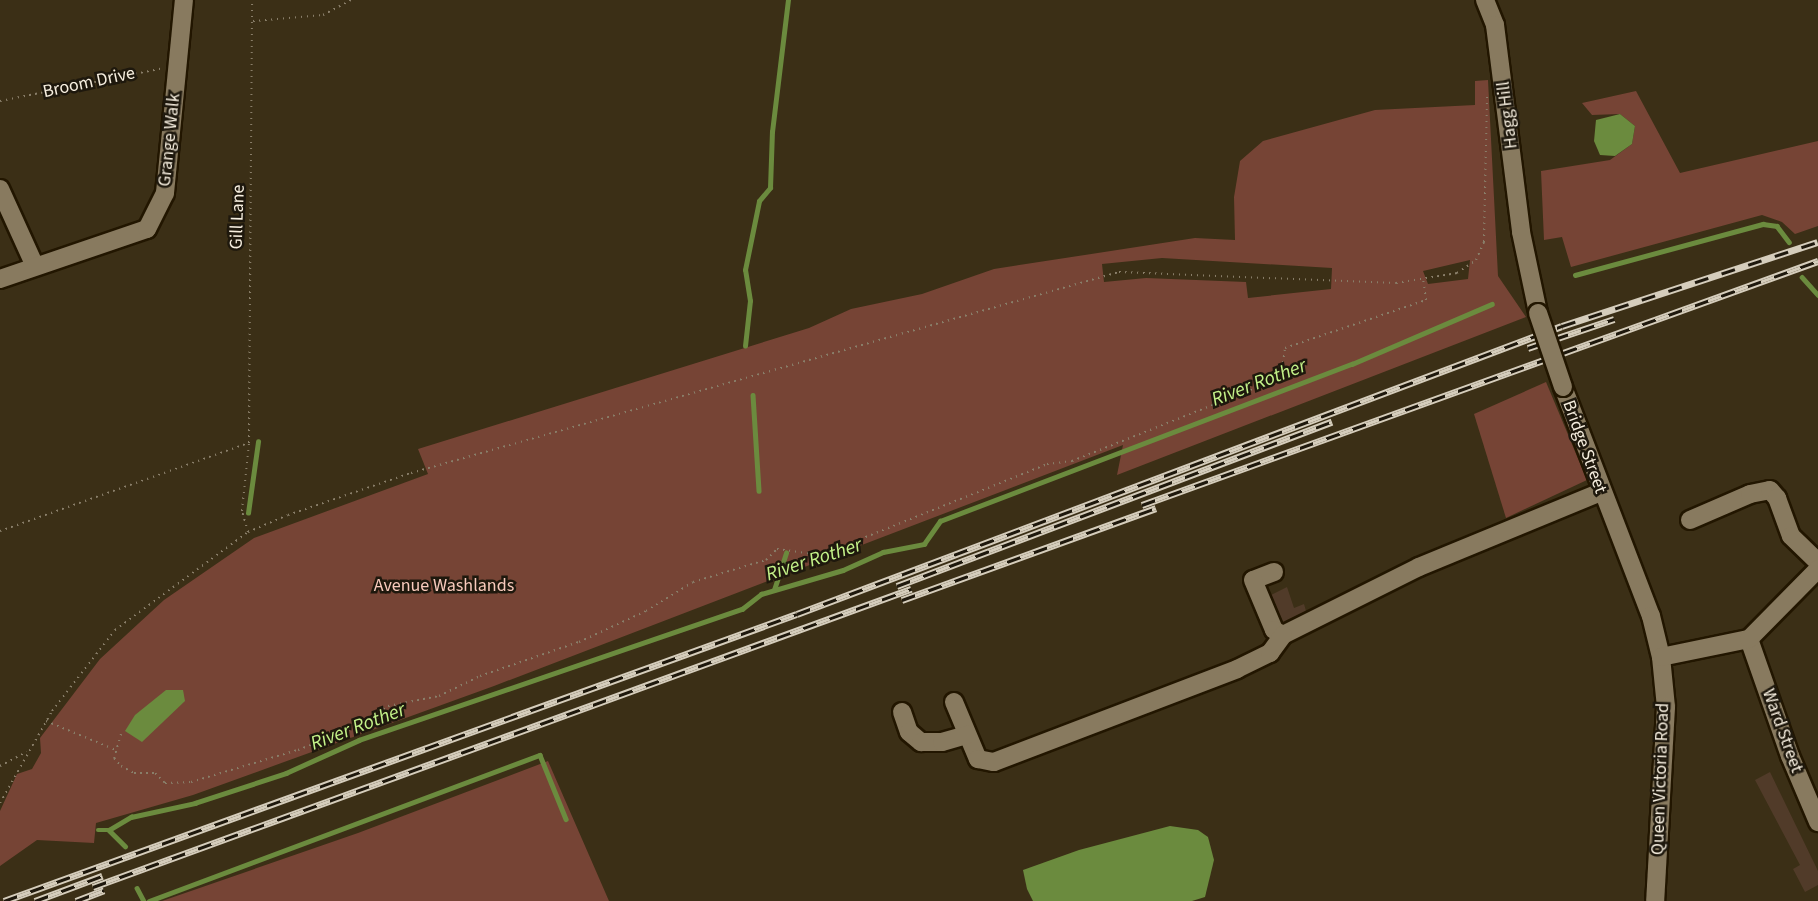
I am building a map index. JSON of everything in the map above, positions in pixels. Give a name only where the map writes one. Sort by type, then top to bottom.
[{"type":"street","name":"Grange Walk","points":[[0,279],[147,230],[165,193],[184,0]]},
{"type":"street","name":"Hagg Hill","points":[[1485,0],[1496,25],[1521,232]]},
{"type":"street","points":[[0,189],[35,266]]},
{"type":"street","name":"Bridge Street","points":[[1521,232],[1538,313],[1601,492],[1652,616],[1661,657]]},
{"type":"street","points":[[1690,520],[1750,494],[1770,490],[1777,498],[1791,536],[1818,562]]},
{"type":"street","points":[[954,702],[978,759],[994,762],[1237,669],[1270,653],[1283,635],[1419,567],[1601,492]]},
{"type":"street","points":[[1661,657],[1749,639],[1818,568]]},
{"type":"street","points":[[1274,572],[1253,580],[1274,630],[1283,635]]},
{"type":"street","name":"Ward Street","points":[[1749,639],[1790,756],[1818,822]]},
{"type":"street","name":"Queen Victoria Road","points":[[1655,901],[1666,706],[1661,657]]},
{"type":"street","points":[[902,712],[909,732],[921,742],[942,742],[967,735]]},
{"type":"path","name":"Gill Lane","points":[[248,532],[242,511],[249,443],[248,313],[253,219],[252,0]]},
{"type":"path","points":[[252,21],[323,15],[351,0]]},
{"type":"path","name":"Broom Drive","points":[[0,101],[177,65]]},
{"type":"path","points":[[0,803],[26,752],[46,720],[115,630],[248,532],[411,473],[1119,272],[1396,283],[1457,273],[1476,260],[1484,242],[1485,99],[1489,90],[1505,86]]},
{"type":"path","points":[[122,734],[114,758],[121,766],[134,774],[155,772],[165,783],[191,782],[298,750],[353,728],[388,706],[439,696],[480,676],[579,642],[646,611],[693,582],[766,560],[777,549],[821,555],[1047,464],[1072,461],[1271,382],[1283,363],[1285,348],[1426,300],[1423,278]]},
{"type":"path","points":[[0,531],[249,443]]},
{"type":"path","points":[[46,720],[116,750]]},
{"type":"path","points":[[0,766],[26,752]]},
{"type":"green space","name":"Avenue Washlands","points":[[1488,80],[1498,276],[1526,317],[1117,475],[1123,445],[494,686],[193,795],[96,823],[94,843],[37,840],[0,866],[0,811],[17,774],[32,769],[41,753],[40,738],[100,659],[164,600],[254,538],[428,474],[418,449],[809,328],[851,309],[922,294],[994,269],[1195,238],[1235,240],[1234,197],[1240,161],[1263,141],[1375,110],[1475,105],[1475,81]],"holes":[[[1162,258],[1332,268],[1331,289],[1248,298],[1246,282],[1146,278],[1104,282],[1102,264]],[[1470,260],[1468,279],[1428,284],[1423,271]]]},
{"type":"green space","points":[[1636,91],[1680,173],[1818,141],[1818,226],[1795,234],[1782,222],[1762,215],[1571,267],[1562,237],[1544,240],[1541,171],[1610,160],[1632,144],[1635,126],[1620,114],[1592,115],[1582,103]]},
{"type":"green space","points":[[1546,382],[1587,480],[1506,518],[1474,414]]},
{"type":"green space","points":[[548,761],[609,901],[162,901],[358,833]]},
{"type":"shaded area","points":[[1620,114],[1635,126],[1632,144],[1615,156],[1600,155],[1594,141],[1596,120]]},
{"type":"shaded area","points":[[166,690],[183,690],[185,701],[142,742],[125,731],[135,715]]},
{"type":"shaded area","points":[[1170,826],[1198,830],[1208,837],[1214,860],[1205,897],[1192,901],[1033,901],[1027,889],[1023,870],[1079,850]]},
{"type":"building","points":[[1287,587],[1294,608],[1304,604],[1306,611],[1283,622],[1271,595]]},
{"type":"building","points":[[1770,772],[1818,871],[1818,885],[1805,892],[1793,869],[1800,865],[1755,780]]},
{"type":"waterway","points":[[745,346],[750,301],[745,270],[759,201],[770,188],[772,132],[788,0]]},
{"type":"waterway","name":"River Rother","points":[[1575,275],[1763,224],[1777,226],[1789,242]]},
{"type":"waterway","name":"River Rother","points":[[1802,277],[1818,295]]},
{"type":"waterway","name":"River Rother","points":[[98,830],[109,830],[131,817],[195,803],[286,773],[359,740],[742,609],[761,594],[843,570],[883,552],[924,544],[940,521],[1352,364],[1492,304]]},
{"type":"waterway","points":[[753,395],[759,491]]},
{"type":"waterway","points":[[248,513],[258,442]]},
{"type":"waterway","points":[[774,590],[786,553]]},
{"type":"waterway","points":[[149,901],[540,755],[566,819]]},
{"type":"waterway","points":[[109,830],[125,846]]},
{"type":"waterway","points":[[137,888],[144,901]]},
{"type":"railway","points":[[4,901],[797,614],[1562,326],[1818,242]]},
{"type":"railway","points":[[1142,505],[1818,261]]},
{"type":"railway","points":[[1528,348],[1614,319]]},
{"type":"railway","points":[[897,586],[1332,422]]},
{"type":"railway","points":[[902,600],[1156,508]]},
{"type":"railway","points":[[93,887],[911,589]]},
{"type":"railway","points":[[35,901],[102,876]]},
{"type":"railway","points":[[76,901],[104,890]]}]
